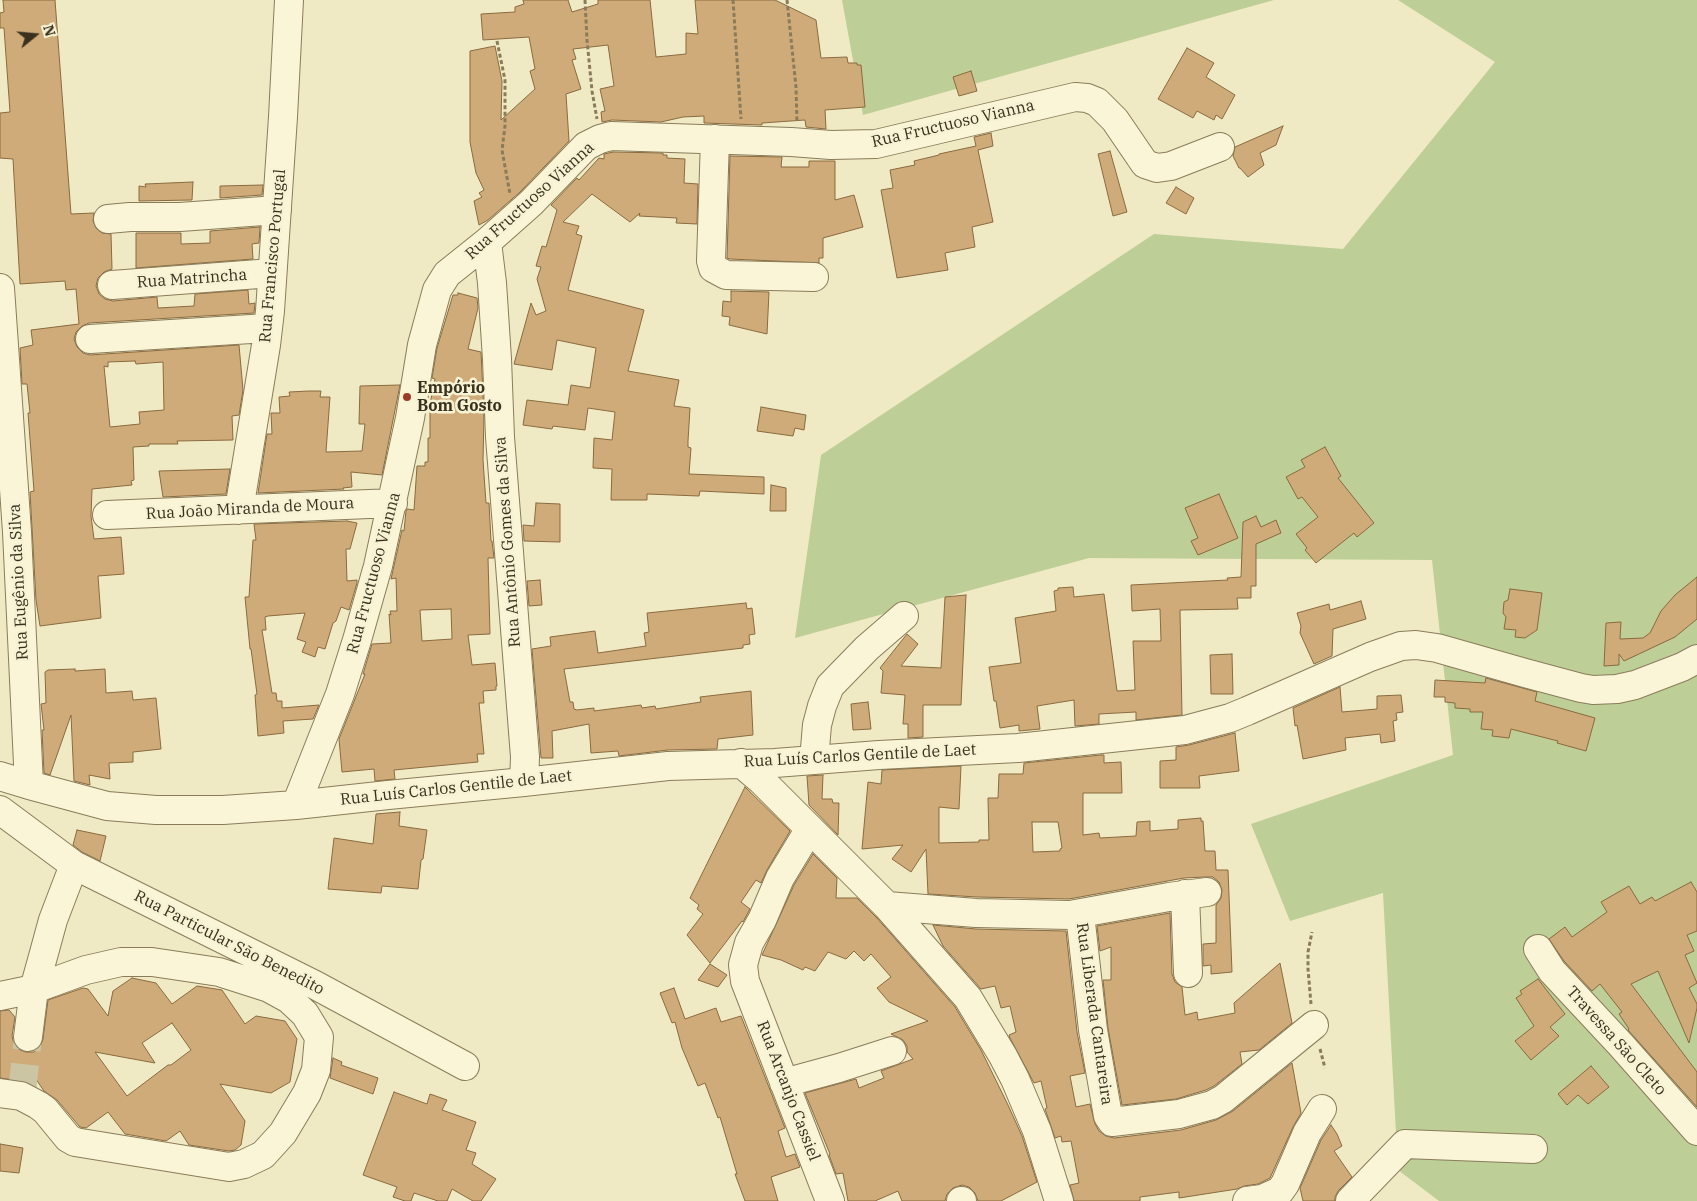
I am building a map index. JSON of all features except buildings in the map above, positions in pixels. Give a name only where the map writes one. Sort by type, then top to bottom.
[{"type":"street","name":"Rua Francisco Portugal","points":[[239,510],[268,328],[289,0]]},
{"type":"street","name":"Rua Fructuoso Vianna","points":[[296,805],[340,694],[378,566],[410,418],[422,346],[437,290],[447,274],[516,216],[586,146],[611,136],[839,146],[876,144],[1075,96],[1097,102],[1115,120],[1145,164],[1157,168],[1171,166],[1220,147]]},
{"type":"street","points":[[728,140],[711,261],[713,268],[726,275],[814,278]]},
{"type":"street","points":[[108,219],[180,217],[277,210]]},
{"type":"street","name":"Rua Antônio Gomes da Silva","points":[[487,242],[494,302],[500,436],[525,757],[524,782]]},
{"type":"street","name":"Rua Matrincha","points":[[112,285],[272,274]]},
{"type":"street","name":"Rua Eugênio da Silva","points":[[0,288],[8,532],[29,785]]},
{"type":"street","points":[[90,339],[268,328]]},
{"type":"street","name":"Rua João Miranda de Moura","points":[[107,515],[393,503]]},
{"type":"street","points":[[814,760],[817,725],[830,686],[867,648],[904,616]]},
{"type":"street","name":"Rua Luís Carlos Gentile de Laet","points":[[0,776],[106,806],[156,810],[223,810],[296,805],[668,766],[814,760],[1018,748],[1185,730],[1224,720],[1370,657],[1401,646],[1416,645],[1437,648],[1593,690],[1617,689],[1635,685],[1682,667],[1697,659]]},
{"type":"street","points":[[741,763],[761,780],[887,906],[968,998],[1015,1079],[1037,1131],[1059,1201]]},
{"type":"street","name":"Rua Particular São Benedito","points":[[0,810],[74,865],[315,984],[465,1066]]},
{"type":"street","name":"Rua Arcanjo Cassiel","points":[[809,830],[780,878],[750,943],[743,966],[745,981],[830,1201]]},
{"type":"street","points":[[28,1037],[34,989],[53,920],[74,865]]},
{"type":"street","points":[[887,906],[976,913],[1059,915],[1080,914],[1196,893],[1188,973]]},
{"type":"street","name":"Rua Liberada Cantareira","points":[[1080,914],[1093,1030],[1108,1116],[1112,1122],[1179,1114],[1212,1105],[1223,1099],[1314,1025]]},
{"type":"street","name":"Travessa São Cleto","points":[[1538,949],[1552,971],[1697,1131]]},
{"type":"street","points":[[0,996],[34,989],[86,970],[121,962],[152,962],[219,972],[269,988],[289,999],[304,1014],[319,1036]]},
{"type":"street","points":[[14,1094],[44,1110],[68,1138],[75,1142],[229,1166],[244,1164],[263,1155],[283,1133],[307,1093],[316,1070],[319,1036],[315,984]]},
{"type":"street","points":[[784,1083],[892,1050]]},
{"type":"street","points":[[1247,1201],[1262,1199],[1280,1191],[1285,1184],[1307,1133],[1322,1109]]},
{"type":"street","points":[[1352,1198],[1405,1144],[1533,1149]]},
{"type":"path","points":[[585,0],[592,91],[600,139]]},
{"type":"path","points":[[728,140],[733,0]]},
{"type":"path","points":[[787,0],[796,87],[798,143]]},
{"type":"path","points":[[497,41],[505,80],[505,126],[502,150],[516,216]]},
{"type":"path","points":[[1312,932],[1308,952],[1308,987],[1324,1068]]},
{"type":"green space","points":[[842,0],[1274,0],[863,115]]},
{"type":"green space","points":[[1398,0],[1697,0],[1697,1201],[1439,1201],[1398,1170],[1383,893],[1290,921],[1251,824],[1453,755],[1432,560],[1089,558],[795,638],[821,455],[1154,234],[1343,249],[1495,62]]},
{"type":"tunnel","points":[[22,1092],[28,1037]]},
{"type":"place","name":"Empório Bom Gosto","points":[[407,397]]}]
